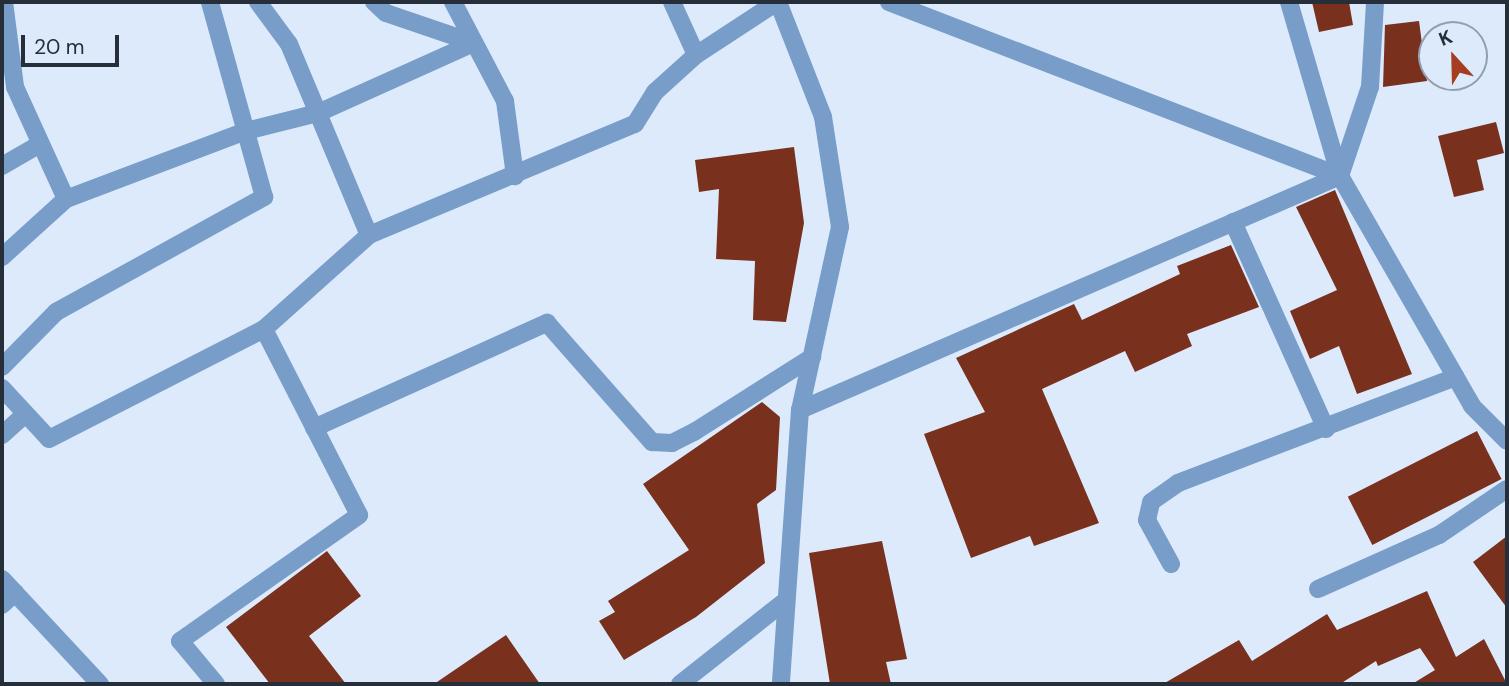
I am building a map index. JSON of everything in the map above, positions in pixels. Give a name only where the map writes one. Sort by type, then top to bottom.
[{"type":"street","points":[[4,2],[9,89],[40,144],[66,199]]},
{"type":"street","points":[[2,367],[56,312],[264,197],[210,2]]},
{"type":"street","points":[[258,2],[289,44],[369,235]]},
{"type":"street","points":[[374,2],[386,13],[474,43]]},
{"type":"street","points":[[453,2],[505,102],[515,176]]},
{"type":"street","points":[[672,2],[696,55]]},
{"type":"street","points":[[2,388],[49,439],[264,329],[369,235],[635,124],[655,92],[696,55],[778,2],[823,117],[840,227],[800,410],[784,602],[781,684]]},
{"type":"street","points":[[890,2],[1340,176]]},
{"type":"street","points":[[1289,2],[1340,176],[1472,406],[1507,441]]},
{"type":"street","points":[[800,410],[1340,176],[1370,87],[1374,2]]},
{"type":"street","points":[[2,257],[66,199],[246,131],[318,113],[474,43]]},
{"type":"street","points":[[2,166],[40,144]]},
{"type":"street","points":[[1233,222],[1326,429]]},
{"type":"street","points":[[314,428],[547,323],[652,442],[671,443],[694,432],[812,357]]},
{"type":"street","points":[[216,684],[180,641],[359,515],[264,329]]},
{"type":"street","points":[[1171,564],[1147,520],[1151,502],[1178,483],[1326,429],[1455,377]]},
{"type":"street","points":[[2,435],[25,414]]},
{"type":"street","points":[[1318,589],[1439,535],[1507,489]]},
{"type":"street","points":[[2,579],[8,599],[100,684]]},
{"type":"street","points":[[681,684],[784,602]]},
{"type":"building","points":[[1312,2],[1349,2],[1353,25],[1319,32]]},
{"type":"building","points":[[1418,21],[1418,82],[1383,87],[1385,25]]},
{"type":"building","points":[[1496,122],[1504,153],[1477,160],[1484,190],[1454,197],[1438,136]]},
{"type":"building","points":[[794,147],[804,223],[786,322],[753,320],[755,261],[716,259],[719,189],[699,192],[695,160]]},
{"type":"building","points":[[1335,190],[1412,374],[1357,394],[1339,346],[1310,359],[1290,311],[1337,290],[1296,207]]},
{"type":"building","points":[[1231,245],[1259,307],[1187,334],[1192,346],[1135,372],[1125,351],[1042,389],[1099,523],[1034,546],[1030,536],[971,558],[924,434],[985,412],[956,358],[1074,304],[1082,320],[1180,274],[1177,266]]},
{"type":"building","points":[[762,402],[780,417],[776,490],[757,504],[765,563],[696,617],[624,660],[599,621],[615,612],[608,601],[689,550],[643,484]]},
{"type":"building","points":[[1477,431],[1502,479],[1372,545],[1348,497]]},
{"type":"building","points":[[1507,536],[1507,608],[1473,562]]},
{"type":"building","points":[[882,541],[907,659],[886,662],[891,684],[830,684],[809,553]]},
{"type":"building","points":[[327,551],[361,596],[309,636],[346,684],[270,684],[226,627]]},
{"type":"building","points":[[1427,591],[1456,657],[1484,639],[1507,684],[1412,684],[1435,670],[1420,648],[1378,666],[1376,661],[1340,684],[1163,684],[1239,640],[1252,661],[1327,614],[1337,630]]},
{"type":"building","points":[[506,635],[540,684],[434,684]]}]
